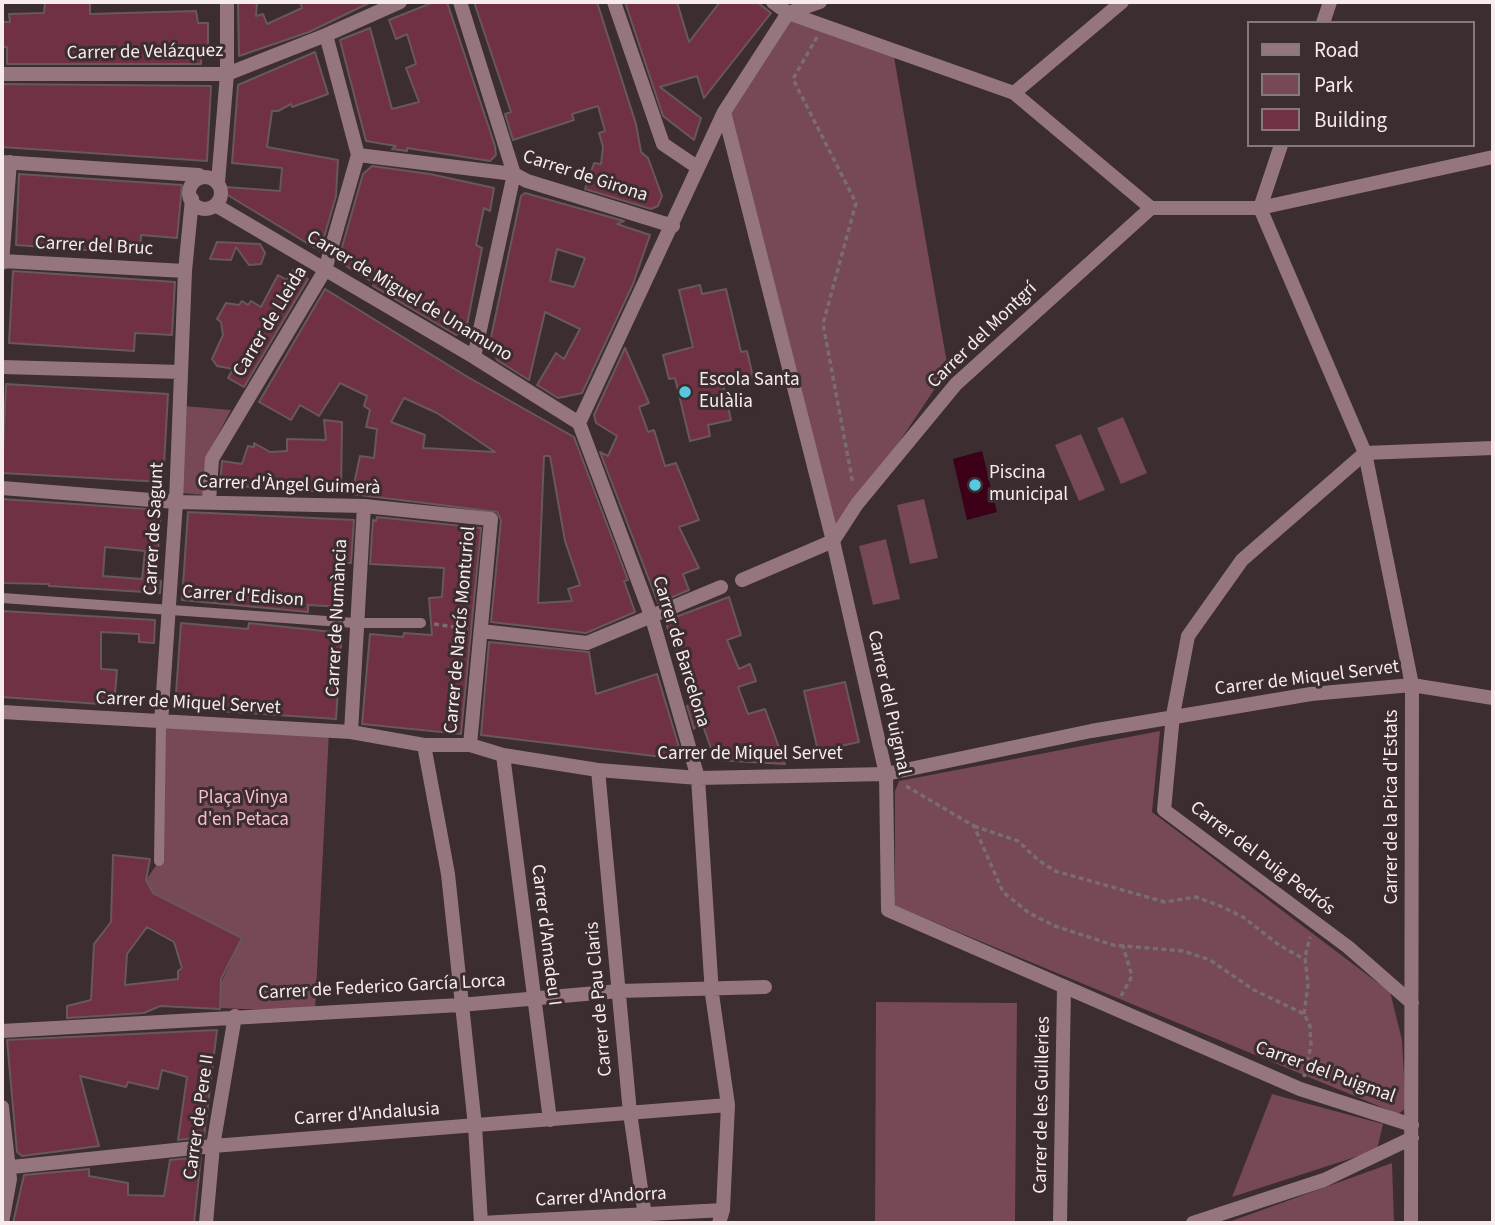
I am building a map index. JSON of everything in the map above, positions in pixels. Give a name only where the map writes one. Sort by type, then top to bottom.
[{"type":"street","points":[[199,176],[191,186],[192,200],[199,209],[213,209],[218,206],[227,74],[227,2]]},
{"type":"street","name":"Carrer de Velázquez","points":[[2,74],[227,74],[400,2]]},
{"type":"street","points":[[460,2],[514,174],[474,357]]},
{"type":"street","points":[[614,2],[663,144],[696,167]]},
{"type":"street","points":[[773,2],[788,13],[1014,93],[1151,208],[1260,208],[1493,157]]},
{"type":"street","points":[[579,423],[673,226],[696,167],[724,112],[788,13],[820,2]]},
{"type":"street","points":[[1014,93],[1122,2]]},
{"type":"street","points":[[1323,21],[1330,2]]},
{"type":"street","points":[[326,35],[358,155]]},
{"type":"street","name":"Carrer del Puigmal","points":[[724,112],[833,541],[886,774],[888,910],[1300,1089],[1412,1132]]},
{"type":"street","points":[[1260,208],[1280,147]]},
{"type":"street","name":"Carrer de Girona","points":[[358,155],[514,174],[527,181],[673,226]]},
{"type":"street","name":"Carrer de Lleida","points":[[209,501],[212,459],[325,270],[358,155]]},
{"type":"street","points":[[2,262],[6,162],[210,176],[218,182]]},
{"type":"street","name":"Carrer de Sagunt","points":[[161,723],[176,502],[185,271],[192,200]]},
{"type":"street","name":"Carrer de Miguel de Unamuno","points":[[218,206],[474,357],[579,423]]},
{"type":"street","name":"Carrer del Montgrí","points":[[833,541],[857,505],[957,384],[1151,208]]},
{"type":"street","name":"Carrer de la Pica d'Estats","points":[[1260,208],[1365,453],[1412,685],[1411,1223]]},
{"type":"street","name":"Carrer del Bruc","points":[[2,262],[185,271]]},
{"type":"street","points":[[2,367],[181,372]]},
{"type":"street","name":"Carrer de Barcelona","points":[[579,423],[652,618],[698,778],[712,989],[728,1105],[721,1217]]},
{"type":"street","points":[[1365,453],[1493,448]]},
{"type":"street","name":"Carrer del Puig Pedrós","points":[[1365,453],[1242,560],[1188,636],[1172,715],[1164,810],[1318,924],[1412,1003]]},
{"type":"street","name":"Carrer d'Àngel Guimerà","points":[[2,488],[176,502],[364,506],[491,519]]},
{"type":"street","name":"Carrer de Numància","points":[[351,732],[355,623],[364,506]]},
{"type":"street","name":"Carrer de Narcís Monturiol","points":[[470,746],[491,519]]},
{"type":"street","points":[[742,580],[833,541]]},
{"type":"street","points":[[481,631],[587,643],[721,587]]},
{"type":"street","name":"Carrer de Miquel Servet","points":[[2,712],[351,732],[424,745],[470,746],[503,755],[598,770],[698,778],[886,774],[1172,715],[1311,694],[1412,685],[1493,698]]},
{"type":"street","points":[[424,745],[447,874],[475,1125],[481,1223]]},
{"type":"street","name":"Carrer d'Amadeu I","points":[[503,755],[550,1120]]},
{"type":"street","name":"Carrer de Pau Claris","points":[[598,770],[630,1113],[646,1219]]},
{"type":"street","name":"Carrer de Federico García Lorca","points":[[2,1031],[460,1004],[619,991],[765,986]]},
{"type":"street","name":"Carrer de les Guilleries","points":[[1060,1223],[1065,986]]},
{"type":"street","name":"Carrer de Pere II","points":[[206,1223],[213,1146],[235,1016]]},
{"type":"street","name":"Carrer d'Andalusia","points":[[5,1167],[213,1146],[728,1105]]},
{"type":"street","points":[[2,1107],[5,1167],[10,1179],[2,1223]]},
{"type":"street","points":[[1193,1223],[1324,1181],[1412,1132]]},
{"type":"street","name":"Carrer d'Andorra","points":[[481,1223],[721,1217]]},
{"type":"lane","name":"Carrer d'Edison","points":[[2,598],[355,623],[421,622]]},
{"type":"lane","name":"Carrer de Sagunt","points":[[159,861],[161,723]]},
{"type":"path","points":[[823,26],[793,79],[856,203],[823,324],[857,505]]},
{"type":"path","points":[[421,622],[481,631]]},
{"type":"path","points":[[886,774],[974,826],[1018,841],[1038,860],[1055,871],[1165,902],[1196,897],[1242,917],[1279,945],[1306,960]]},
{"type":"path","points":[[974,826],[1003,892],[1028,913],[1055,926],[1123,946],[1182,951],[1210,960],[1254,990],[1304,1014]]},
{"type":"path","points":[[1300,1089],[1309,1063],[1311,1046],[1310,1026],[1304,1014],[1308,985],[1307,942],[1318,924]]},
{"type":"path","points":[[1114,1008],[1132,976],[1123,946]]},
{"type":"green space","points":[[788,13],[893,51],[948,369],[833,541],[724,112]]},
{"type":"green space","points":[[184,406],[231,410],[207,456],[204,495],[181,493]]},
{"type":"green space","points":[[1123,417],[1147,473],[1121,484],[1097,428]]},
{"type":"green space","points":[[1081,434],[1105,490],[1079,501],[1055,445]]},
{"type":"green space","points":[[924,499],[938,558],[910,564],[897,505]]},
{"type":"green space","points":[[886,539],[900,599],[873,605],[859,546]]},
{"type":"green space","name":"Plaça Vinya d'en Petaca","points":[[164,723],[329,731],[315,1012],[220,1008],[220,985],[242,938],[153,893],[146,880],[159,861]]},
{"type":"green space","points":[[1160,731],[1152,812],[1390,992],[1402,1040],[1405,1109],[1398,1114],[895,906],[895,791],[899,781]]},
{"type":"green space","points":[[876,1002],[1017,1003],[1015,1223],[875,1223]]},
{"type":"green space","points":[[1272,1094],[1383,1124],[1377,1150],[1232,1197]]},
{"type":"green space","points":[[1392,1163],[1394,1223],[1226,1223]]},
{"type":"shaded area","name":"Piscina municipal","points":[[982,451],[997,512],[967,520],[953,459]]},
{"type":"building","points":[[45,2],[90,2],[90,14],[196,11],[198,23],[208,23],[208,46],[201,46],[201,64],[7,64],[7,47],[2,47],[2,22],[10,22],[9,14],[44,13]]},
{"type":"building","points":[[238,2],[257,2],[256,16],[263,14],[267,24],[302,8],[300,2],[371,2],[309,32],[239,56]]},
{"type":"building","points":[[434,2],[447,2],[495,146],[496,155],[490,161],[407,148],[407,151],[392,149],[396,146],[366,141],[340,40],[370,28],[392,109],[419,102],[406,68],[416,64],[407,34],[396,39],[389,20]]},
{"type":"building","points":[[474,2],[597,2],[636,124],[641,152],[648,158],[662,196],[658,206],[651,209],[585,189],[594,163],[601,164],[603,147],[599,133],[605,131],[598,106],[572,114],[574,120],[513,140],[505,114],[511,112]]},
{"type":"building","points":[[625,2],[677,2],[689,42],[720,2],[757,2],[771,13],[704,98],[697,76],[660,87],[701,118],[694,140],[663,116]]},
{"type":"building","points":[[315,52],[328,94],[272,111],[267,147],[338,160],[336,196],[320,251],[221,191],[226,187],[280,191],[282,168],[232,163],[238,85]]},
{"type":"building","points":[[2,86],[211,86],[207,161],[2,147]]},
{"type":"building","points":[[372,166],[430,174],[494,188],[490,211],[484,208],[476,245],[482,248],[466,330],[456,335],[373,286],[374,283],[338,261],[363,174]]},
{"type":"building","points":[[19,174],[182,185],[177,238],[141,235],[140,254],[16,245]]},
{"type":"building","points":[[525,193],[624,221],[617,224],[650,235],[633,284],[582,393],[558,398],[537,385],[556,353],[564,359],[580,329],[545,312],[529,380],[497,360],[490,342],[521,196]],"holes":[[[557,249],[585,258],[574,287],[550,281]]]},
{"type":"building","points":[[217,242],[260,244],[265,253],[261,264],[249,265],[236,247],[231,260],[210,259]]},
{"type":"building","points":[[293,270],[308,279],[244,387],[228,378],[233,369],[217,366],[212,359],[223,335],[221,322],[217,319],[226,303],[239,305],[242,301],[248,305],[251,301],[261,307],[278,275],[287,280]]},
{"type":"building","points":[[13,271],[175,282],[172,335],[135,333],[134,351],[9,343]]},
{"type":"building","points":[[700,285],[702,294],[726,289],[741,352],[747,351],[753,377],[723,384],[731,420],[708,425],[710,436],[690,441],[675,378],[669,379],[663,355],[693,347],[679,290]]},
{"type":"building","points":[[325,289],[466,376],[574,437],[628,580],[624,581],[635,612],[586,633],[491,622],[501,520],[497,512],[352,494],[360,456],[374,458],[377,429],[366,427],[370,410],[364,406],[367,396],[340,383],[319,416],[300,405],[291,420],[259,402]],"holes":[[[404,398],[437,413],[495,452],[423,448],[425,435],[391,422]],[[544,456],[550,456],[565,541],[580,585],[568,589],[572,601],[538,603]]]},
{"type":"building","points":[[625,348],[649,403],[639,407],[648,432],[654,430],[665,466],[676,463],[699,520],[679,527],[699,568],[683,574],[689,590],[658,603],[600,452],[608,456],[617,436],[596,423],[594,415]]},
{"type":"building","points":[[6,384],[168,394],[163,482],[2,473]]},
{"type":"building","points":[[324,420],[342,422],[341,493],[220,485],[222,461],[242,464],[248,446],[254,447],[254,443],[270,452],[287,451],[287,439],[326,440]]},
{"type":"building","points":[[2,499],[161,510],[156,580],[161,581],[160,593],[2,583]],"holes":[[[105,547],[145,551],[142,579],[103,576]]]},
{"type":"building","points":[[188,512],[354,520],[351,563],[346,563],[344,607],[308,605],[308,612],[182,600]]},
{"type":"building","points":[[377,517],[481,528],[461,734],[362,724],[370,634],[403,637],[404,633],[432,635],[429,598],[442,597],[444,568],[370,564],[373,520],[376,521]]},
{"type":"building","points":[[729,597],[741,635],[727,640],[739,669],[750,664],[756,681],[738,687],[748,714],[765,709],[785,764],[715,760],[701,720],[694,729],[687,706],[695,703],[665,621]]},
{"type":"building","points":[[2,611],[155,620],[154,643],[139,642],[139,634],[101,632],[101,669],[117,670],[114,705],[2,697]]},
{"type":"building","points":[[181,623],[248,629],[249,623],[342,633],[336,719],[175,708]]},
{"type":"building","points":[[489,642],[589,652],[596,694],[657,674],[679,747],[671,758],[481,735]]},
{"type":"building","points":[[845,682],[859,742],[818,751],[804,691]]},
{"type":"building","points":[[113,855],[150,859],[146,880],[153,893],[242,938],[221,979],[220,1009],[160,1006],[144,1013],[67,1018],[67,1006],[91,1000],[94,944],[111,922]],"holes":[[[147,927],[174,942],[182,968],[178,971],[178,979],[125,985],[127,954]]]},
{"type":"building","points":[[217,1030],[204,1137],[178,1140],[187,1077],[162,1070],[158,1089],[128,1082],[126,1087],[80,1076],[99,1146],[22,1156],[17,1152],[7,1040]]},
{"type":"building","points":[[201,1157],[194,1223],[13,1223],[24,1175],[89,1169],[89,1176],[128,1183],[128,1195],[164,1196],[170,1160]]},
{"type":"place","name":"Escola Santa Eulàlia","points":[[685,392]]},
{"type":"place","name":"Piscina municipal","points":[[975,485]]}]
